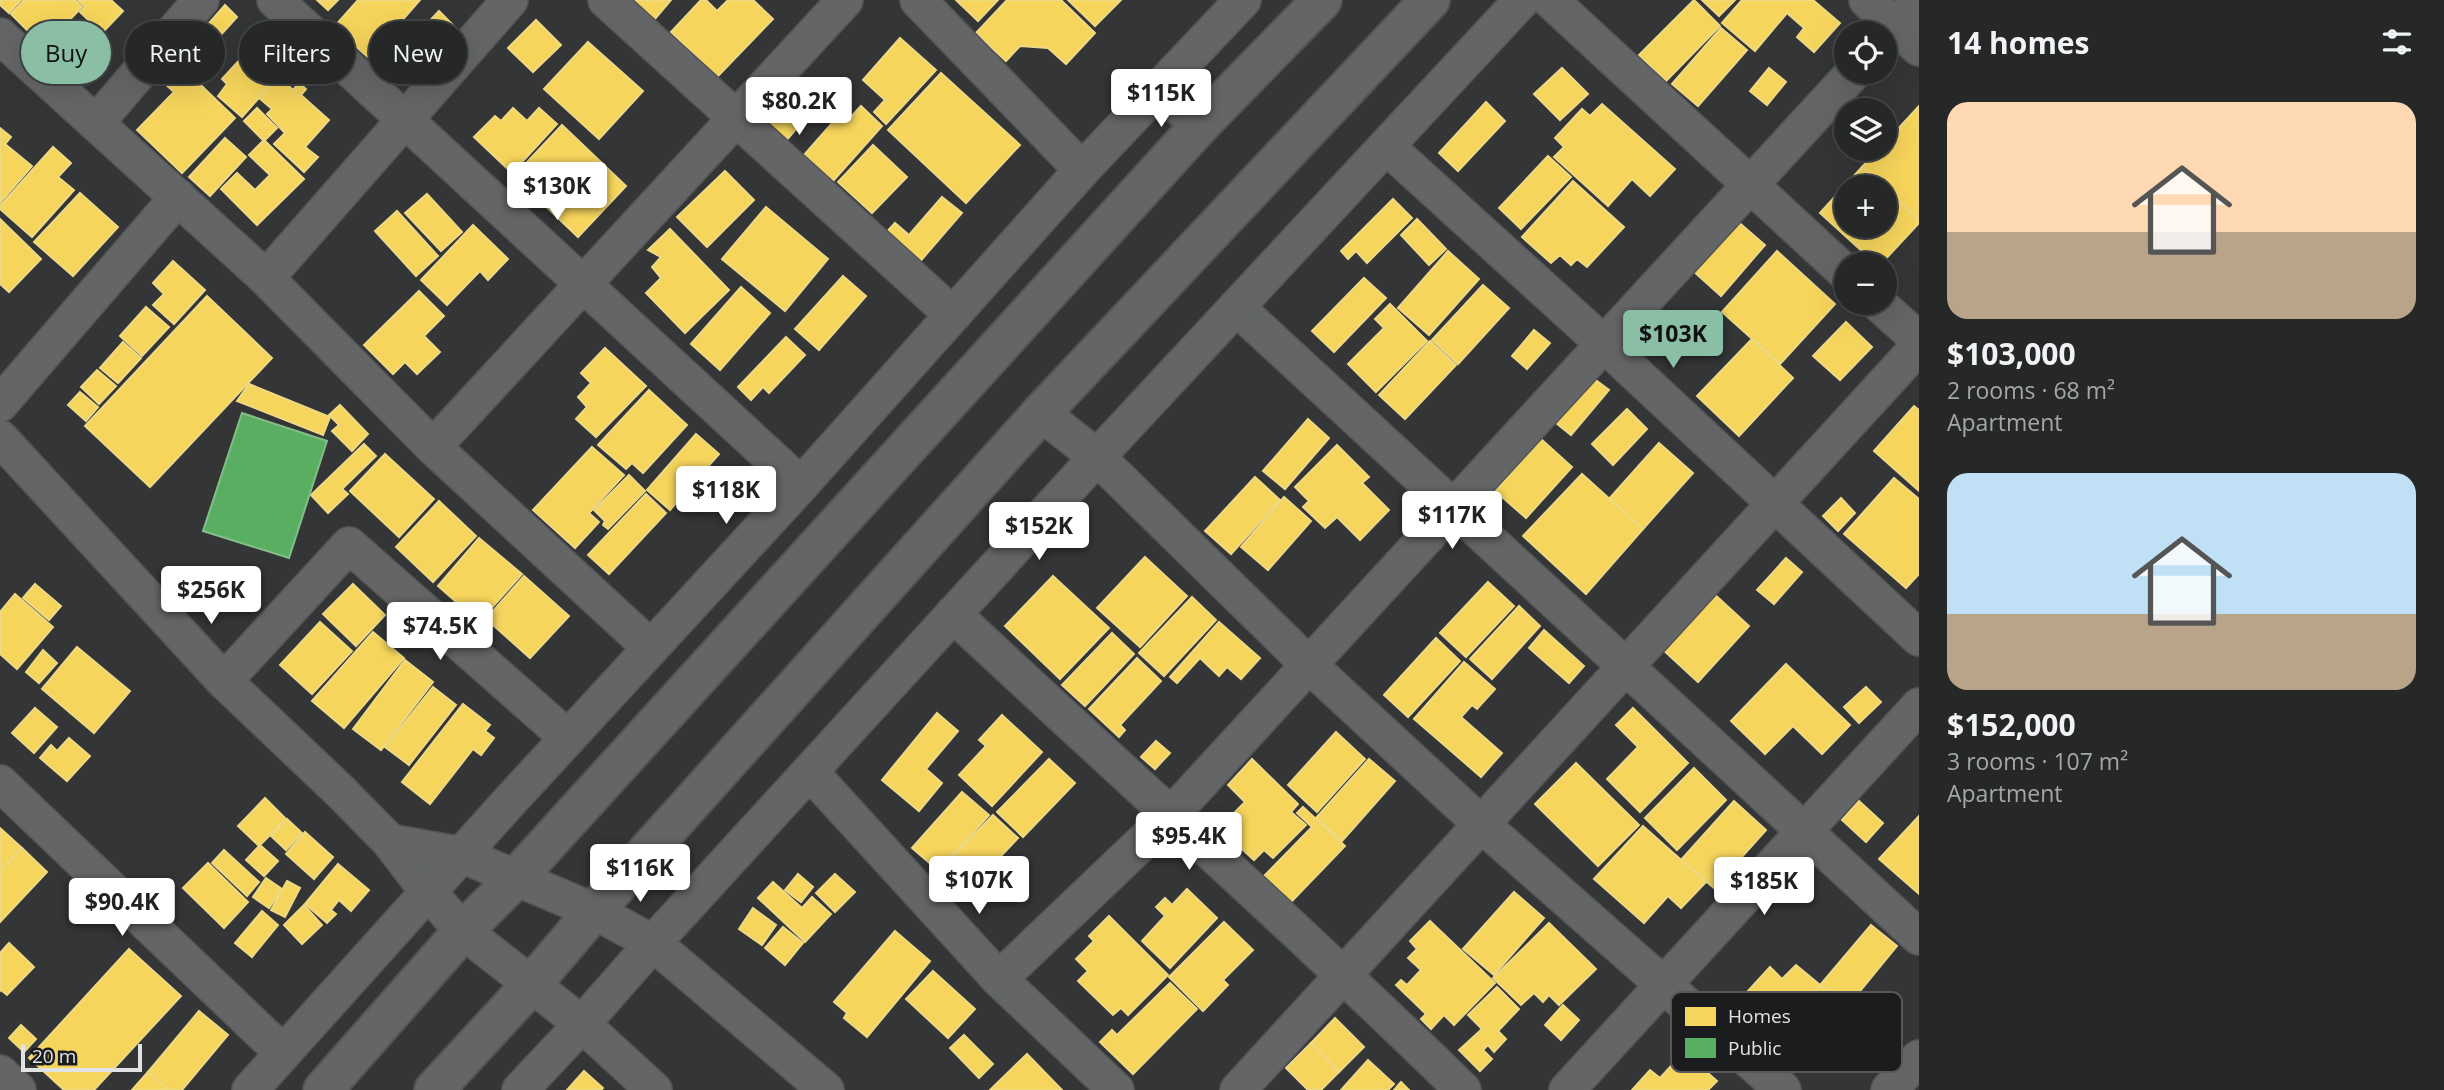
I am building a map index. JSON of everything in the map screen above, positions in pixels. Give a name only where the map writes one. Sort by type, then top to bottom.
[{"type":"main road","points":[[324,1090],[463,931],[516,878],[1201,124],[1322,0]]},
{"type":"main road","points":[[433,1090],[531,985],[594,911],[1041,412],[1430,0]]},
{"type":"main road","points":[[1159,88],[1201,124]]},
{"type":"street","points":[[96,123],[201,0]]},
{"type":"street","points":[[275,0],[801,485]]},
{"type":"street","points":[[266,278],[510,0]]},
{"type":"street","points":[[606,0],[953,315]]},
{"type":"street","points":[[433,447],[845,0]]},
{"type":"street","points":[[918,0],[1082,170]]},
{"type":"street","points":[[520,1090],[1097,457],[1522,0]]},
{"type":"street","points":[[1550,0],[1834,262]]},
{"type":"street","points":[[1867,0],[1900,37],[1919,1]]},
{"type":"street","points":[[250,1090],[801,485],[1232,4]]},
{"type":"street","points":[[0,36],[266,278],[433,447],[651,649]]},
{"type":"street","points":[[999,979],[1170,816],[1843,84]]},
{"type":"street","points":[[1386,146],[1604,344],[1919,638]]},
{"type":"street","points":[[0,404],[177,197]]},
{"type":"street","points":[[1236,307],[1919,937]]},
{"type":"street","points":[[1891,315],[1919,340]]},
{"type":"street","points":[[1238,1090],[1919,346]]},
{"type":"street","points":[[1041,412],[1097,457],[1310,665],[1481,824],[1671,993]]},
{"type":"street","points":[[0,438],[224,681],[390,842],[428,892],[463,931],[582,1024],[654,1090]]},
{"type":"street","points":[[224,681],[349,545],[568,738]]},
{"type":"street","points":[[953,614],[1344,974],[1462,1090]]},
{"type":"street","points":[[1567,1090],[1919,706]]},
{"type":"street","points":[[810,772],[999,979],[1116,1090]]},
{"type":"street","points":[[0,783],[283,1053]]},
{"type":"street","points":[[390,842],[462,855],[594,911],[653,943],[826,1090]]},
{"type":"street","points":[[1889,1090],[1919,1058]]},
{"type":"street","points":[[1762,1072],[1783,1090]]},
{"type":"street","points":[[0,1073],[18,1090]]},
{"type":"building: Homes","points":[[0,0],[21,0],[9,13],[0,5]]},
{"type":"building: Homes","points":[[24,0],[75,0],[82,7],[69,21],[21,21],[21,24],[11,14]]},
{"type":"building: Homes","points":[[78,0],[111,0],[123,11],[111,24],[111,21],[89,21],[80,12],[85,7]]},
{"type":"building: Homes","points":[[317,0],[338,0],[328,10]]},
{"type":"building: Homes","points":[[358,0],[420,0],[402,21],[369,21],[369,58],[355,46],[355,21],[339,21]]},
{"type":"building: Homes","points":[[632,0],[671,0],[654,20]]},
{"type":"building: Homes","points":[[701,0],[706,0],[717,11],[728,0],[753,0],[773,19],[717,77],[671,32]]},
{"type":"building: Homes","points":[[956,0],[998,0],[978,21]]},
{"type":"building: Homes","points":[[1007,0],[1061,0],[1095,33],[1066,64],[1048,48],[1020,46],[1006,61],[976,33]]},
{"type":"building: Homes","points":[[1068,0],[1121,0],[1095,26]]},
{"type":"building: Homes","points":[[1694,0],[1720,26],[1666,81],[1639,55]]},
{"type":"building: Homes","points":[[1702,0],[1735,0],[1719,16]]},
{"type":"building: Homes","points":[[1742,0],[1813,0],[1838,21],[1834,21],[1834,30],[1814,52],[1797,37],[1804,28],[1787,13],[1755,51],[1722,23]]},
{"type":"building: Homes","points":[[225,5],[237,17],[225,30],[225,21],[211,21]]},
{"type":"building: Homes","points":[[439,11],[449,21],[430,21]]},
{"type":"building: Homes","points":[[536,20],[561,45],[533,72],[508,48]]},
{"type":"building: Homes","points":[[1721,28],[1747,50],[1698,106],[1672,84]]},
{"type":"building: Homes","points":[[900,38],[936,70],[886,124],[874,112],[885,100],[863,80]]},
{"type":"building: Homes","points":[[588,42],[643,91],[599,139],[544,89]]},
{"type":"building: Homes","points":[[239,61],[239,84],[271,84],[242,117],[218,96],[227,84],[225,76]]},
{"type":"building: Homes","points":[[1562,68],[1588,94],[1560,120],[1534,94]]},
{"type":"building: Homes","points":[[1769,68],[1786,82],[1767,105],[1750,91]]},
{"type":"building: Homes","points":[[941,73],[1020,145],[966,203],[888,130]]},
{"type":"building: Homes","points":[[165,84],[200,84],[235,118],[182,173],[137,130],[174,92]]},
{"type":"building: Homes","points":[[271,84],[287,84],[293,90],[300,84],[306,89],[301,95],[329,120],[305,147],[318,157],[304,172],[274,144],[285,133],[267,114],[272,109],[259,98]]},
{"type":"building: Homes","points":[[793,98],[810,113],[784,143],[766,128]]},
{"type":"building: Homes","points":[[1486,102],[1505,121],[1458,171],[1439,153]]},
{"type":"building: Homes","points":[[1602,104],[1675,169],[1650,196],[1632,179],[1608,206],[1554,157],[1564,147],[1555,138],[1582,109],[1590,116]]},
{"type":"building: Homes","points":[[861,106],[882,126],[833,181],[804,155],[840,114],[848,120]]},
{"type":"building: Homes","points":[[1919,106],[1919,220],[1897,200],[1897,175],[1871,175],[1862,167],[1868,161],[1897,161],[1897,130]]},
{"type":"building: Homes","points":[[257,108],[277,128],[264,141],[244,121]]},
{"type":"building: Homes","points":[[513,108],[527,121],[539,108],[557,124],[512,173],[474,137],[495,116],[501,121]]},
{"type":"building: Homes","points":[[562,125],[626,186],[578,237],[514,176]]},
{"type":"building: Homes","points":[[0,128],[11,137],[5,144],[32,166],[0,203]]},
{"type":"building: Homes","points":[[225,138],[246,157],[210,196],[189,177]]},
{"type":"building: Homes","points":[[264,140],[304,179],[257,225],[221,189],[237,173],[255,190],[270,175],[249,155]]},
{"type":"building: Homes","points":[[873,145],[907,177],[872,213],[838,182]]},
{"type":"building: Homes","points":[[53,147],[71,163],[58,177],[74,190],[32,237],[0,209],[0,206]]},
{"type":"building: Homes","points":[[1548,156],[1571,177],[1521,229],[1499,208]]},
{"type":"building: Homes","points":[[1862,167],[1871,175],[1855,175]]},
{"type":"building: Homes","points":[[725,171],[754,200],[707,247],[677,217]]},
{"type":"building: Homes","points":[[1573,181],[1624,227],[1587,267],[1577,259],[1571,265],[1560,255],[1551,263],[1522,237]]},
{"type":"building: Homes","points":[[80,193],[118,227],[73,276],[34,242]]},
{"type":"building: Homes","points":[[427,194],[462,232],[441,251],[405,213]]},
{"type":"building: Homes","points":[[942,197],[962,213],[917,265],[883,236],[895,223],[909,235]]},
{"type":"building: Homes","points":[[1834,198],[1834,226],[1820,213]]},
{"type":"building: Homes","points":[[1393,199],[1412,218],[1367,263],[1356,251],[1348,259],[1341,251]]},
{"type":"building: Homes","points":[[1897,199],[1919,220],[1892,252],[1863,252],[1847,238],[1897,238]]},
{"type":"building: Homes","points":[[766,207],[828,259],[785,311],[722,259]]},
{"type":"building: Homes","points":[[397,211],[438,256],[416,276],[375,231]]},
{"type":"building: Homes","points":[[0,219],[41,259],[9,292],[0,284]]},
{"type":"building: Homes","points":[[1417,219],[1446,249],[1429,265],[1401,235]]},
{"type":"building: Homes","points":[[1736,220],[1765,245],[1721,296],[1692,270]]},
{"type":"building: Homes","points":[[473,225],[508,259],[488,280],[480,271],[447,305],[421,280]]},
{"type":"building: Homes","points":[[670,229],[729,290],[685,333],[646,293],[661,278],[652,267],[661,257],[648,250]]},
{"type":"building: Homes","points":[[1448,251],[1479,279],[1429,335],[1398,308]]},
{"type":"building: Homes","points":[[1777,251],[1834,303],[1780,364],[1722,312]]},
{"type":"building: Homes","points":[[173,261],[205,290],[174,324],[153,305],[164,294],[153,283]]},
{"type":"building: Homes","points":[[843,276],[866,296],[819,350],[795,329]]},
{"type":"building: Homes","points":[[1364,278],[1386,298],[1334,352],[1312,331]]},
{"type":"building: Homes","points":[[1483,285],[1509,308],[1458,364],[1432,340]]},
{"type":"building: Homes","points":[[741,287],[770,313],[720,370],[691,344]]},
{"type":"building: Homes","points":[[419,291],[444,316],[424,336],[440,352],[417,374],[405,362],[393,374],[364,345]]},
{"type":"building: Homes","points":[[207,296],[272,358],[150,487],[85,426]]},
{"type":"building: Homes","points":[[1390,304],[1427,341],[1376,392],[1348,364],[1384,328],[1375,319]]},
{"type":"building: Homes","points":[[146,307],[169,327],[142,356],[120,336]]},
{"type":"building: Homes","points":[[1846,322],[1872,347],[1840,380],[1813,356]]},
{"type":"building: Homes","points":[[1534,330],[1550,343],[1527,369],[1512,356]]},
{"type":"building: Homes","points":[[786,337],[805,355],[769,393],[763,387],[751,400],[738,387]]},
{"type":"building: Homes","points":[[1752,339],[1793,378],[1739,436],[1697,396]]},
{"type":"building: Homes","points":[[1430,341],[1456,365],[1405,419],[1379,395]]},
{"type":"building: Homes","points":[[123,342],[141,358],[118,383],[100,368]]},
{"type":"building: Homes","points":[[605,348],[646,386],[596,437],[576,419],[587,407],[578,397],[591,383],[581,373]]},
{"type":"building: Homes","points":[[97,370],[116,386],[99,404],[81,387]]},
{"type":"building: Homes","points":[[1593,378],[1609,390],[1571,435],[1555,422]]},
{"type":"building: Homes","points":[[249,384],[330,417],[323,435],[237,401]]},
{"type":"building: Homes","points":[[649,390],[687,425],[643,473],[632,463],[626,469],[598,445]]},
{"type":"building: Homes","points":[[80,392],[98,407],[86,421],[68,405]]},
{"type":"building: Homes","points":[[340,405],[368,434],[352,451],[332,431],[339,425],[329,415]]},
{"type":"building: Homes","points":[[1914,406],[1919,410],[1919,491],[1874,451]]},
{"type":"building: Homes","points":[[1627,409],[1647,429],[1613,465],[1592,444]]},
{"type":"building: Homes","points":[[1308,419],[1329,438],[1285,489],[1263,471]]},
{"type":"building: Homes","points":[[696,434],[719,454],[670,510],[647,490]]},
{"type":"building: Homes","points":[[1541,439],[1572,467],[1526,518],[1495,491]]},
{"type":"building: Homes","points":[[1659,443],[1693,473],[1643,529],[1609,499]]},
{"type":"building: Homes","points":[[364,444],[376,456],[342,489],[348,494],[328,513],[311,495]]},
{"type":"building: Homes","points":[[1337,445],[1369,477],[1362,483],[1389,510],[1360,540],[1337,517],[1325,528],[1303,507],[1309,501],[1295,487]]},
{"type":"building: Homes","points":[[592,447],[624,475],[589,513],[599,522],[575,548],[533,510]]},
{"type":"building: Homes","points":[[385,454],[434,499],[399,537],[350,491]]},
{"type":"building: Homes","points":[[1582,474],[1643,529],[1586,594],[1523,536]]},
{"type":"building: Homes","points":[[629,475],[645,491],[608,529],[603,525],[605,521],[594,510]]},
{"type":"building: Homes","points":[[1255,477],[1280,500],[1231,554],[1205,531]]},
{"type":"building: Homes","points":[[1894,478],[1919,499],[1919,574],[1906,588],[1844,534]]},
{"type":"building: Homes","points":[[646,494],[666,513],[609,574],[588,555]]},
{"type":"building: Homes","points":[[1284,497],[1311,521],[1268,570],[1241,547]]},
{"type":"building: Homes","points":[[1841,498],[1855,513],[1838,531],[1823,516]]},
{"type":"building: Homes","points":[[439,501],[476,536],[433,582],[396,547]]},
{"type":"building: Homes","points":[[479,538],[522,574],[479,622],[438,586]]},
{"type":"building: Homes","points":[[1145,557],[1187,596],[1140,647],[1097,608]]},
{"type":"building: Homes","points":[[1786,558],[1802,572],[1774,604],[1757,590]]},
{"type":"building: Homes","points":[[524,576],[569,616],[530,658],[486,619]]},
{"type":"building: Homes","points":[[1053,576],[1109,628],[1060,679],[1005,626]]},
{"type":"building: Homes","points":[[1488,582],[1514,606],[1466,657],[1440,633]]},
{"type":"building: Homes","points":[[35,584],[61,606],[49,620],[23,598]]},
{"type":"building: Homes","points":[[353,584],[385,615],[356,646],[323,614]]},
{"type":"building: Homes","points":[[1712,592],[1749,626],[1698,682],[1661,648]]},
{"type":"building: Homes","points":[[15,594],[53,627],[17,669],[0,654],[0,612]]},
{"type":"building: Homes","points":[[1192,597],[1216,620],[1164,676],[1139,653]]},
{"type":"building: Homes","points":[[1519,606],[1540,626],[1492,679],[1470,659]]},
{"type":"building: Homes","points":[[320,622],[352,651],[312,694],[280,665]]},
{"type":"building: Homes","points":[[1219,622],[1260,658],[1241,679],[1227,667],[1219,676],[1200,658],[1177,683],[1170,677]]},
{"type":"building: Homes","points":[[1544,630],[1584,666],[1569,683],[1529,648]]},
{"type":"building: Homes","points":[[373,632],[404,658],[344,728],[312,701]]},
{"type":"building: Homes","points":[[1112,633],[1134,654],[1085,706],[1062,685]]},
{"type":"building: Homes","points":[[1436,638],[1460,661],[1408,717],[1384,695]]},
{"type":"building: Homes","points":[[77,647],[130,691],[94,733],[42,689]]},
{"type":"building: Homes","points":[[43,650],[57,663],[39,683],[26,672]]},
{"type":"building: Homes","points":[[1137,658],[1161,681],[1120,725],[1125,730],[1119,737],[1089,709]]},
{"type":"building: Homes","points":[[405,660],[433,682],[381,750],[353,729]]},
{"type":"building: Homes","points":[[1464,662],[1495,689],[1477,709],[1472,705],[1461,717],[1502,753],[1481,777],[1414,719]]},
{"type":"building: Homes","points":[[1786,664],[1850,725],[1822,754],[1793,726],[1765,754],[1731,721]]},
{"type":"building: Homes","points":[[433,687],[456,705],[409,765],[385,747]]},
{"type":"building: Homes","points":[[1866,687],[1881,702],[1859,723],[1844,707]]},
{"type":"building: Homes","points":[[463,704],[490,725],[485,731],[494,738],[481,755],[473,749],[430,804],[402,782]]},
{"type":"building: Homes","points":[[35,708],[57,727],[34,753],[12,733]]},
{"type":"building: Homes","points":[[1633,708],[1688,763],[1640,812],[1607,779],[1638,747],[1616,725]]},
{"type":"building: Homes","points":[[937,713],[958,731],[926,769],[942,783],[919,811],[882,780]]},
{"type":"building: Homes","points":[[1002,715],[1042,752],[992,806],[959,775],[986,746],[979,740]]},
{"type":"building: Homes","points":[[1336,732],[1365,759],[1317,812],[1288,785]]},
{"type":"building: Homes","points":[[69,738],[90,756],[67,781],[40,758],[51,745],[57,751]]},
{"type":"building: Homes","points":[[1156,741],[1170,753],[1155,769],[1141,757]]},
{"type":"building: Homes","points":[[1049,759],[1075,783],[1023,837],[997,812]]},
{"type":"building: Homes","points":[[1252,759],[1298,804],[1291,812],[1306,825],[1273,858],[1264,850],[1254,860],[1219,828],[1245,802],[1228,785]]},
{"type":"building: Homes","points":[[1369,759],[1395,781],[1342,841],[1316,818]]},
{"type":"building: Homes","points":[[1576,763],[1639,825],[1598,866],[1535,804]]},
{"type":"building: Homes","points":[[1694,768],[1726,800],[1677,850],[1645,818]]},
{"type":"building: Homes","points":[[962,792],[989,815],[939,871],[912,848]]},
{"type":"building: Homes","points":[[265,798],[286,819],[259,846],[238,826]]},
{"type":"building: Homes","points":[[1734,801],[1766,830],[1714,888],[1681,860]]},
{"type":"building: Homes","points":[[1859,801],[1883,823],[1866,842],[1842,820]]},
{"type":"building: Homes","points":[[1303,807],[1345,846],[1291,902],[1264,876],[1312,827],[1297,813]]},
{"type":"building: Homes","points":[[993,815],[1018,838],[967,892],[942,868]]},
{"type":"building: Homes","points":[[1919,816],[1919,894],[1879,859]]},
{"type":"building: Homes","points":[[287,819],[302,833],[286,850],[271,836]]},
{"type":"building: Homes","points":[[1643,826],[1706,882],[1681,908],[1668,896],[1644,923],[1594,879]]},
{"type":"building: Homes","points":[[0,828],[22,848],[0,871]]},
{"type":"building: Homes","points":[[305,832],[333,857],[314,879],[286,854]]},
{"type":"building: Homes","points":[[260,845],[278,861],[264,876],[246,860]]},
{"type":"building: Homes","points":[[22,848],[47,872],[0,922],[0,871]]},
{"type":"building: Homes","points":[[224,850],[259,882],[247,896],[212,863]]},
{"type":"building: Homes","points":[[208,863],[248,902],[224,928],[183,888]]},
{"type":"building: Homes","points":[[338,864],[369,890],[351,911],[339,900],[331,910],[336,914],[327,923],[305,904]]},
{"type":"building: Homes","points":[[798,874],[813,887],[801,902],[785,890]]},
{"type":"building: Homes","points":[[835,874],[855,892],[835,912],[816,893]]},
{"type":"building: Homes","points":[[266,878],[282,889],[269,908],[253,897]]},
{"type":"building: Homes","points":[[287,881],[300,888],[285,917],[271,910]]},
{"type":"building: Homes","points":[[773,882],[802,908],[812,897],[831,914],[805,942],[758,898]]},
{"type":"building: Homes","points":[[1187,889],[1217,918],[1170,968],[1142,941],[1165,916],[1156,907],[1165,898],[1172,905]]},
{"type":"building: Homes","points":[[1514,892],[1544,918],[1494,975],[1463,949]]},
{"type":"building: Homes","points":[[304,905],[322,925],[302,944],[284,925]]},
{"type":"building: Homes","points":[[753,908],[776,925],[762,945],[739,929]]},
{"type":"building: Homes","points":[[262,911],[278,925],[252,957],[235,943]]},
{"type":"building: Homes","points":[[1109,916],[1168,975],[1128,1015],[1121,1008],[1113,1015],[1078,981],[1088,971],[1076,959],[1094,941],[1089,936]]},
{"type":"building: Homes","points":[[1430,921],[1495,983],[1454,1025],[1444,1015],[1431,1029],[1421,1019],[1426,1014],[1396,985],[1401,980],[1407,985],[1421,970],[1408,958],[1417,949],[1410,941]]},
{"type":"building: Homes","points":[[1224,922],[1253,950],[1223,980],[1228,985],[1203,1011],[1169,977]]},
{"type":"building: Homes","points":[[1549,923],[1596,969],[1559,1005],[1549,995],[1543,1002],[1534,993],[1521,1005],[1493,978]]},
{"type":"building: Homes","points":[[1871,925],[1897,946],[1859,992],[1829,992],[1820,985]]},
{"type":"building: Homes","points":[[783,927],[803,943],[785,965],[765,948]]},
{"type":"building: Homes","points":[[895,931],[930,961],[867,1037],[844,1018],[847,1013],[834,1002]]},
{"type":"building: Homes","points":[[9,943],[34,967],[7,995],[0,991],[0,953]]},
{"type":"building: Homes","points":[[129,949],[181,996],[94,1090],[64,1090],[29,1058]]},
{"type":"building: Homes","points":[[1796,965],[1820,985],[1814,992],[1747,992],[1770,967],[1782,979]]},
{"type":"building: Homes","points":[[933,971],[975,1009],[948,1038],[906,999]]},
{"type":"building: Homes","points":[[1170,983],[1197,1009],[1133,1074],[1100,1042],[1112,1030],[1117,1035]]},
{"type":"building: Homes","points":[[1820,985],[1829,992],[1814,992]]},
{"type":"building: Homes","points":[[1497,987],[1519,1009],[1498,1031],[1506,1039],[1494,1052],[1488,1045],[1483,1050],[1492,1059],[1480,1071],[1459,1050],[1482,1029],[1468,1015]]},
{"type":"building: Homes","points":[[1563,1005],[1579,1020],[1561,1040],[1545,1025]]},
{"type":"building: Homes","points":[[199,1011],[228,1035],[182,1090],[169,1090],[148,1072]]},
{"type":"building: Homes","points":[[1335,1018],[1364,1047],[1339,1072],[1311,1043]]},
{"type":"building: Homes","points":[[21,1025],[36,1039],[24,1052],[9,1038]]},
{"type":"building: Homes","points":[[964,1035],[993,1064],[979,1078],[950,1048]]},
{"type":"building: Homes","points":[[1311,1043],[1339,1072],[1321,1090],[1308,1090],[1286,1068]]},
{"type":"building: Homes","points":[[1027,1054],[1062,1090],[990,1090]]},
{"type":"building: Homes","points":[[1368,1060],[1394,1084],[1388,1090],[1341,1090]]},
{"type":"building: Homes","points":[[1671,1066],[1671,1072],[1707,1072],[1717,1081],[1708,1090],[1632,1090],[1650,1070],[1660,1078]]},
{"type":"building: Homes","points":[[584,1071],[603,1088],[567,1090]]},
{"type":"building: Homes","points":[[148,1072],[169,1090],[132,1090]]},
{"type":"building: Homes","points":[[1401,1082],[1409,1090],[1394,1090]]},
{"type":"building: Public","points":[[242,413],[327,441],[289,558],[203,531]]}]
